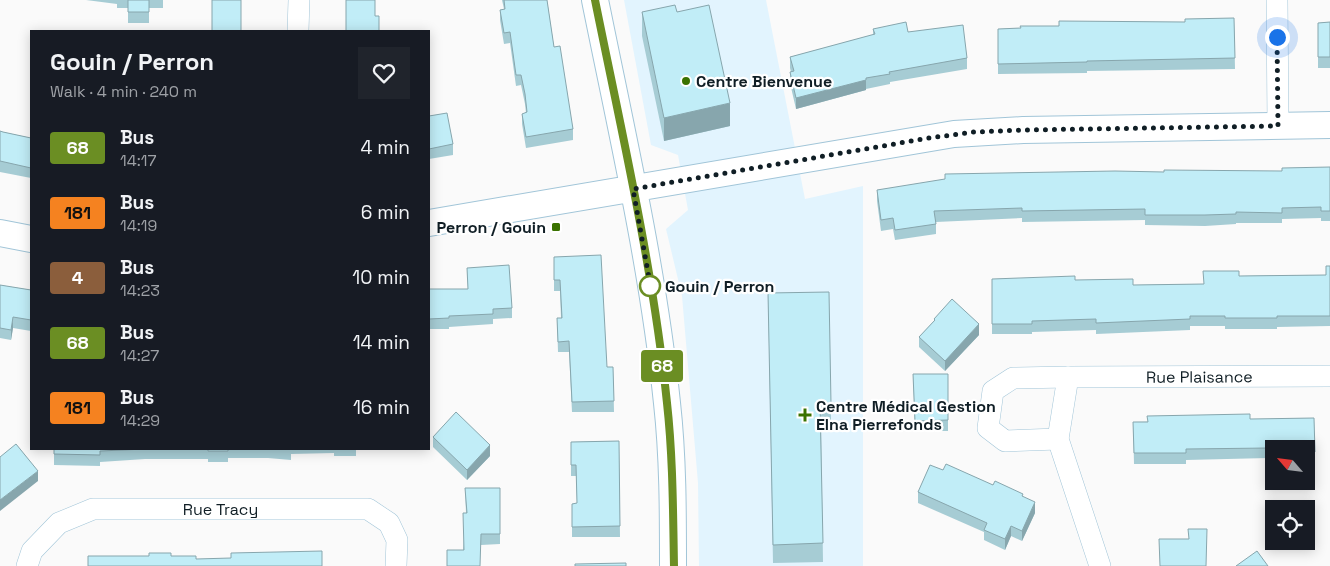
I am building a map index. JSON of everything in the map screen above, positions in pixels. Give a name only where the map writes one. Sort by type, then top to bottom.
[{"type":"street","points":[[298,30],[299,0]]},
{"type":"street","points":[[595,0],[633,189],[654,308],[667,401],[672,480],[674,566]]},
{"type":"street","points":[[1277,0],[1278,126]]},
{"type":"street","points":[[430,223],[974,132],[1330,125]]},
{"type":"street","points":[[0,233],[30,239]]},
{"type":"street","name":"Rue Plaisance","points":[[1058,439],[1005,441],[988,428],[993,391],[1012,378],[1330,376]]},
{"type":"street","points":[[1068,377],[1058,439],[1100,566]]},
{"type":"street","name":"Rue Tracy","points":[[27,566],[32,551],[59,523],[93,509],[368,509],[389,522],[397,540],[396,566]]},
{"type":"shaded area","points":[[624,0],[766,0],[805,199],[863,186],[863,566],[699,566],[698,483],[682,296],[666,229],[688,210],[678,155],[651,145]]},
{"type":"building","points":[[128,0],[149,0],[149,12],[128,12]]},
{"type":"building","points":[[212,0],[241,0],[241,30],[212,30]]},
{"type":"building","points":[[346,0],[375,0],[375,16],[379,16],[379,30],[346,30]]},
{"type":"building","points":[[504,0],[547,0],[554,47],[560,46],[573,129],[526,137],[522,114],[527,112],[525,94],[521,75],[516,75],[510,32],[504,33],[500,10],[505,9]]},
{"type":"building","name":"Centre Bienvenue","points":[[675,5],[677,12],[709,5],[730,103],[664,118],[642,12]]},
{"type":"building","points":[[1234,18],[1235,58],[998,64],[998,29],[1021,28],[1020,26],[1059,26],[1059,21],[1185,22],[1185,19]]},
{"type":"building","points":[[906,22],[908,32],[963,25],[967,58],[889,72],[890,74],[866,78],[866,80],[796,98],[790,72],[794,71],[790,57],[875,34],[873,29]]},
{"type":"building","points":[[1330,22],[1330,57],[1318,57],[1318,23]]},
{"type":"building","points":[[447,113],[453,144],[430,149],[430,116]]},
{"type":"building","points":[[0,131],[30,138],[30,168],[0,161]]},
{"type":"building","points":[[1330,167],[1330,211],[1321,211],[1321,207],[1282,208],[1282,213],[1236,212],[1236,214],[1145,215],[1145,209],[1022,211],[1022,208],[934,211],[936,224],[895,230],[893,218],[881,220],[877,190],[945,179],[945,174],[1164,172],[1164,170],[1282,171],[1282,168]]},
{"type":"building","points":[[601,255],[607,367],[613,367],[614,401],[572,402],[569,341],[558,342],[557,318],[562,318],[560,280],[554,280],[554,257]]},
{"type":"building","points":[[509,265],[512,308],[493,309],[493,314],[430,319],[430,289],[468,289],[467,268]]},
{"type":"building","points":[[1326,266],[1330,266],[1330,316],[1225,318],[1225,316],[1190,316],[1190,319],[1096,323],[1096,319],[1032,321],[1032,324],[992,324],[992,279],[1075,276],[1075,280],[1133,279],[1133,285],[1204,284],[1203,271],[1239,271],[1239,276],[1326,275]]},
{"type":"building","points":[[0,285],[30,290],[30,320],[13,317],[11,330],[0,328]]},
{"type":"building","points":[[829,292],[831,404],[820,404],[823,543],[773,545],[768,293]]},
{"type":"building","points":[[952,299],[979,324],[945,361],[919,337]]},
{"type":"building","points":[[913,374],[948,374],[948,420],[915,421]]},
{"type":"building","points":[[456,412],[490,445],[467,470],[433,437]]},
{"type":"building","points":[[1250,414],[1250,419],[1314,418],[1315,440],[1265,440],[1265,448],[1186,449],[1186,453],[1134,453],[1133,422],[1148,422],[1147,416]]},
{"type":"building","points":[[619,441],[620,526],[572,527],[572,504],[577,503],[576,465],[571,465],[571,442]]},
{"type":"building","points":[[16,444],[38,471],[0,500],[0,457]]},
{"type":"building","points":[[54,450],[122,450],[100,451],[100,455],[54,454]]},
{"type":"building","points":[[208,450],[228,450],[228,451]]},
{"type":"building","points":[[946,464],[993,485],[995,481],[1023,494],[1022,496],[1035,502],[1022,531],[1011,526],[1005,539],[984,530],[987,523],[918,492],[930,465],[943,470]]},
{"type":"building","points":[[465,488],[500,488],[500,534],[481,534],[480,566],[447,566],[447,550],[464,550],[463,513],[467,513]]},
{"type":"building","points":[[1188,529],[1207,529],[1206,566],[1160,566],[1159,539],[1189,539]]},
{"type":"building","points":[[322,551],[322,566],[88,566],[88,556],[149,556],[149,553],[171,553],[171,556],[196,556],[196,559],[231,558],[231,553]]},
{"type":"building","points":[[1257,551],[1268,566],[1236,566]]},
{"type":"building","points":[[626,563],[626,566],[575,566],[575,564]]},
{"type":"bus line","name":"68","points":[[595,0],[636,204],[661,356],[671,450],[674,566]]},
{"type":"place","name":"Centre Bienvenue","points":[[686,81]]},
{"type":"place","name":"Perron / Gouin","points":[[556,227]]},
{"type":"place","name":"Gouin / Perron","points":[[650,286]]},
{"type":"place","name":"Centre Médical Gestion Elna Pierrefonds","points":[[805,415]]},
{"type":"route","points":[[650,286],[651,289],[633,189],[665,182],[974,132],[1278,126],[1277,37]]}]
